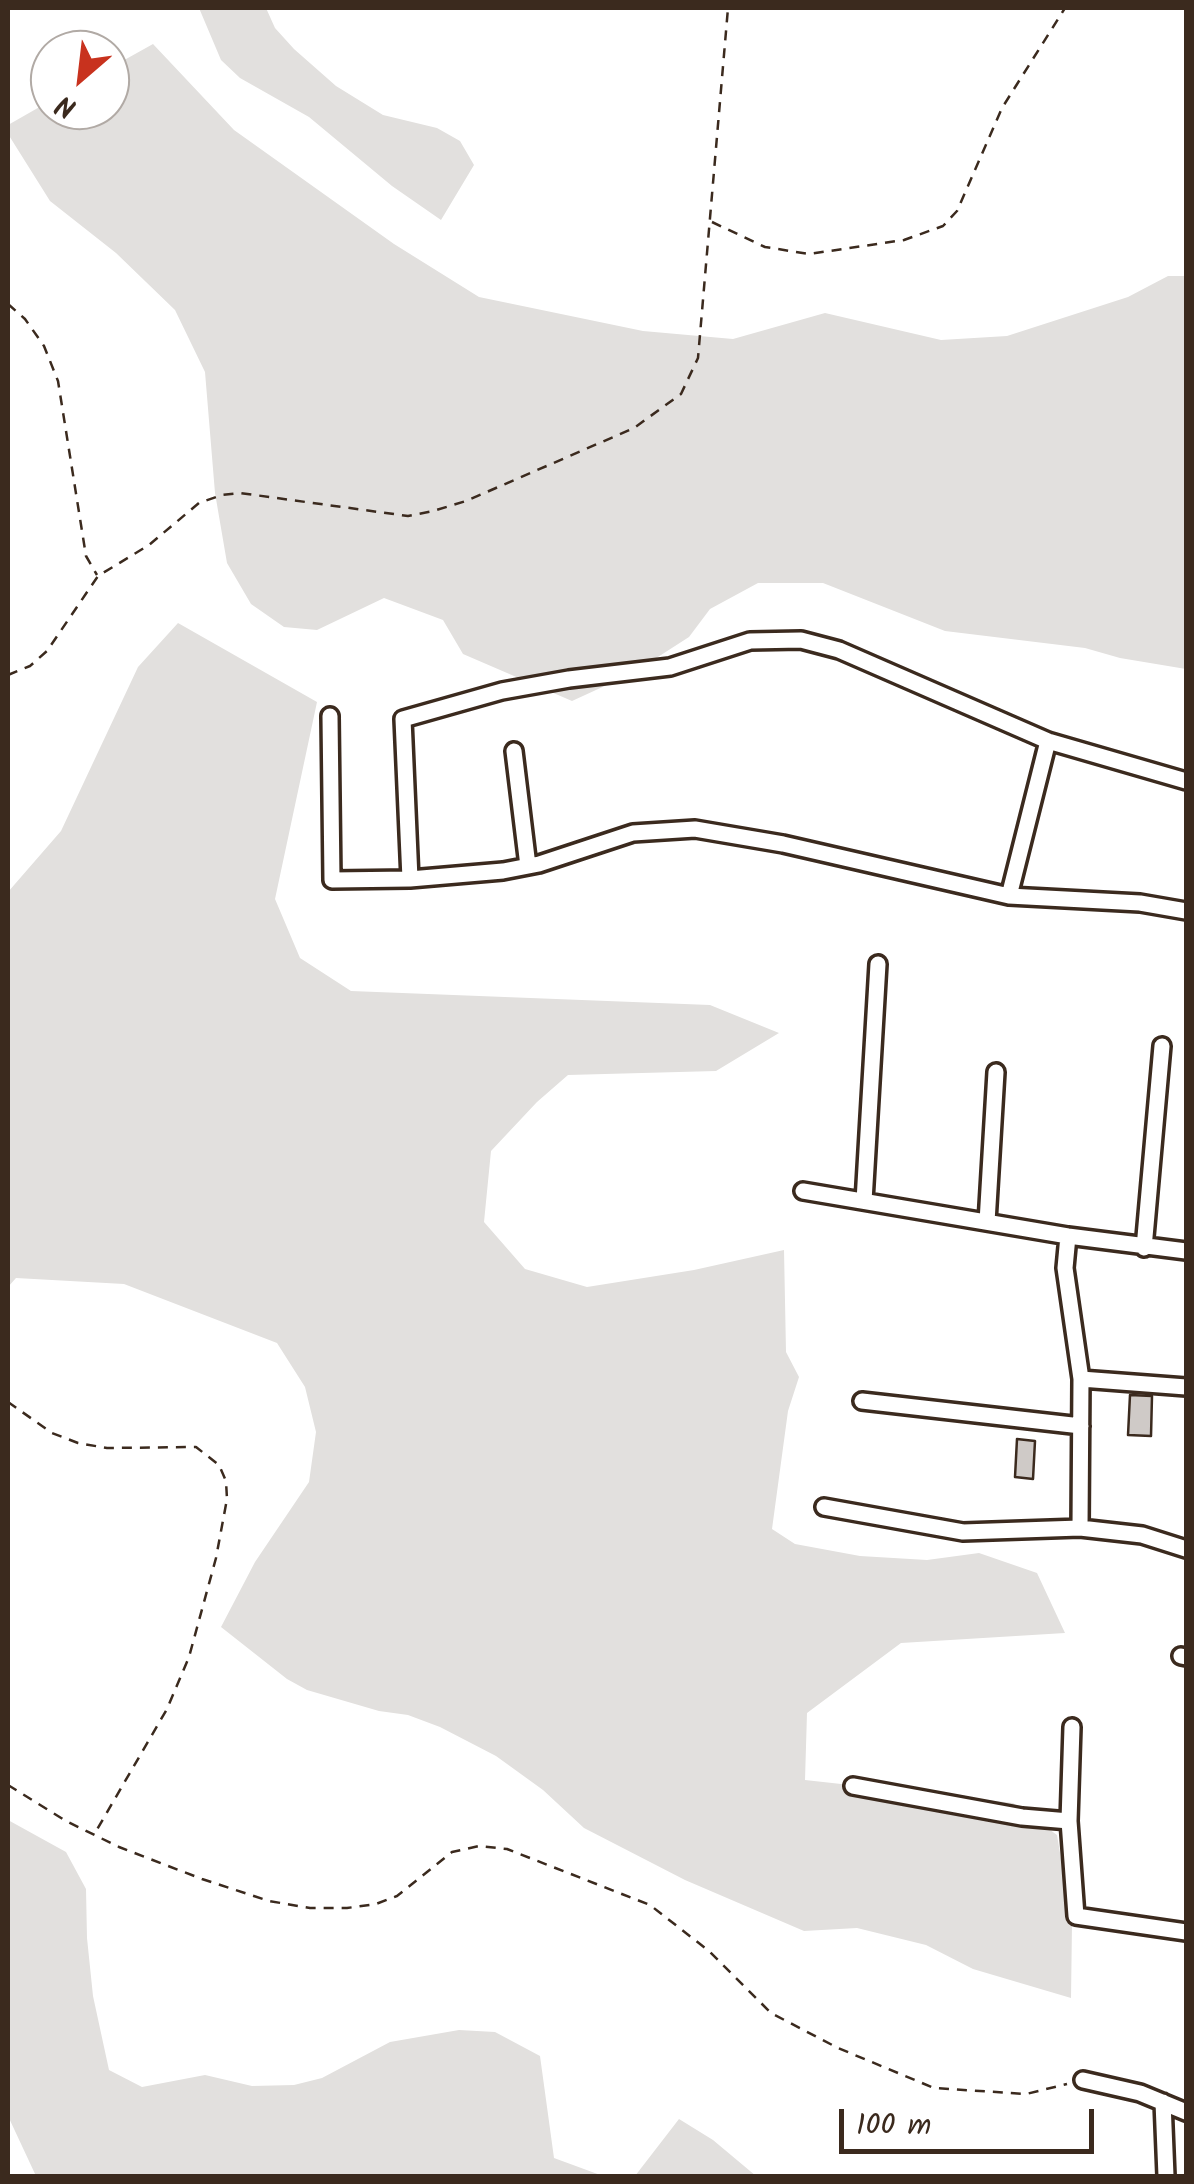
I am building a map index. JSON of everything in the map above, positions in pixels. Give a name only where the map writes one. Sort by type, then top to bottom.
[{"type":"street","points":[[410,879],[403,719],[502,692],[670,666],[750,641],[801,640],[839,650],[1048,741],[1186,781]]},
{"type":"street","points":[[330,716],[332,880],[503,872],[633,833],[695,830],[783,844],[1009,896],[1140,904],[1186,911]]},
{"type":"street","points":[[1009,896],[1048,741]]},
{"type":"street","points":[[514,751],[528,866]]},
{"type":"street","points":[[864,1201],[878,964]]},
{"type":"street","points":[[1144,1248],[1162,1046]]},
{"type":"street","points":[[987,1222],[996,1072]]},
{"type":"street","points":[[804,1191],[1144,1248],[1186,1251]]},
{"type":"street","points":[[1068,1236],[1065,1268],[1080,1378],[1080,1528]]},
{"type":"street","points":[[1080,1378],[1186,1387]]},
{"type":"street","points":[[862,1401],[1081,1426]]},
{"type":"street","points":[[824,1506],[963,1532],[1080,1528],[1142,1535],[1186,1549]]},
{"type":"street","points":[[1072,1727],[1069,1821],[1076,1916],[1186,1932]]},
{"type":"street","points":[[853,1786],[1022,1817],[1069,1821]]},
{"type":"street","points":[[1083,2080],[1140,2093],[1186,2112]]},
{"type":"street","points":[[1163,2102],[1166,2176]]},
{"type":"path","points":[[8,674],[30,666],[47,651],[98,576],[149,544],[199,503],[240,493],[408,516],[466,501],[634,428],[680,394],[694,368],[712,222],[728,8]]},
{"type":"path","points":[[712,222],[764,247],[809,254],[904,240],[943,226],[958,211],[1002,108],[1065,8]]},
{"type":"path","points":[[8,304],[25,319],[44,346],[58,382],[86,556],[98,576]]},
{"type":"path","points":[[8,1402],[52,1433],[78,1443],[107,1448],[196,1447],[219,1465],[226,1481],[227,1499],[216,1558],[184,1670],[167,1710],[94,1836]]},
{"type":"path","points":[[8,1784],[94,1836],[202,1879],[310,1908],[376,1904],[397,1896],[452,1852],[479,1846],[508,1849],[650,1905],[709,1951],[771,2012],[838,2048],[934,2088],[1026,2094],[1083,2080]]},
{"type":"shaded area","points":[[199,8],[266,8],[275,28],[336,86],[383,115],[437,128],[460,141],[474,165],[441,220],[392,186],[309,117],[240,78],[221,60]]},
{"type":"shaded area","points":[[153,44],[234,130],[394,244],[479,297],[643,331],[733,339],[825,313],[941,340],[1007,336],[1128,297],[1168,276],[1186,276],[1186,669],[1085,648],[945,631],[823,583],[758,583],[710,609],[689,637],[633,673],[572,701],[463,654],[443,620],[384,598],[317,630],[284,627],[251,604],[227,563],[215,493],[205,372],[175,310],[116,253],[50,201],[8,134],[8,125],[30,112],[30,130],[130,130],[130,57]]},
{"type":"shaded area","points":[[178,623],[317,702],[275,899],[300,958],[351,991],[710,1005],[779,1033],[716,1071],[568,1075],[491,1151],[484,1222],[525,1269],[587,1287],[694,1270],[784,1250],[786,1352],[799,1377],[788,1411],[772,1529],[795,1544],[860,1556],[927,1560],[979,1553],[1037,1573],[1065,1633],[901,1643],[807,1713],[805,1780],[1013,1803],[1057,1835],[1072,1924],[1071,1998],[973,1969],[926,1945],[857,1928],[804,1931],[685,1880],[584,1828],[543,1790],[496,1756],[408,1715],[379,1711],[307,1690],[221,1627],[255,1562],[309,1482],[316,1432],[305,1387],[277,1343],[124,1284],[16,1278],[8,1287],[8,892],[61,831],[138,667]]},
{"type":"shaded area","points":[[8,1820],[66,1852],[86,1889],[93,1996],[109,2070],[142,2087],[205,2075],[252,2086],[294,2085],[322,2078],[390,2042],[459,2030],[495,2032],[540,2056],[554,2158],[603,2176],[36,2176],[8,2116]]},
{"type":"shaded area","points":[[679,2119],[713,2140],[756,2176],[635,2176]]},
{"type":"building","points":[[1130,1395],[1152,1396],[1151,1436],[1128,1435]]},
{"type":"building","points":[[1017,1439],[1035,1441],[1033,1479],[1015,1477]]}]
